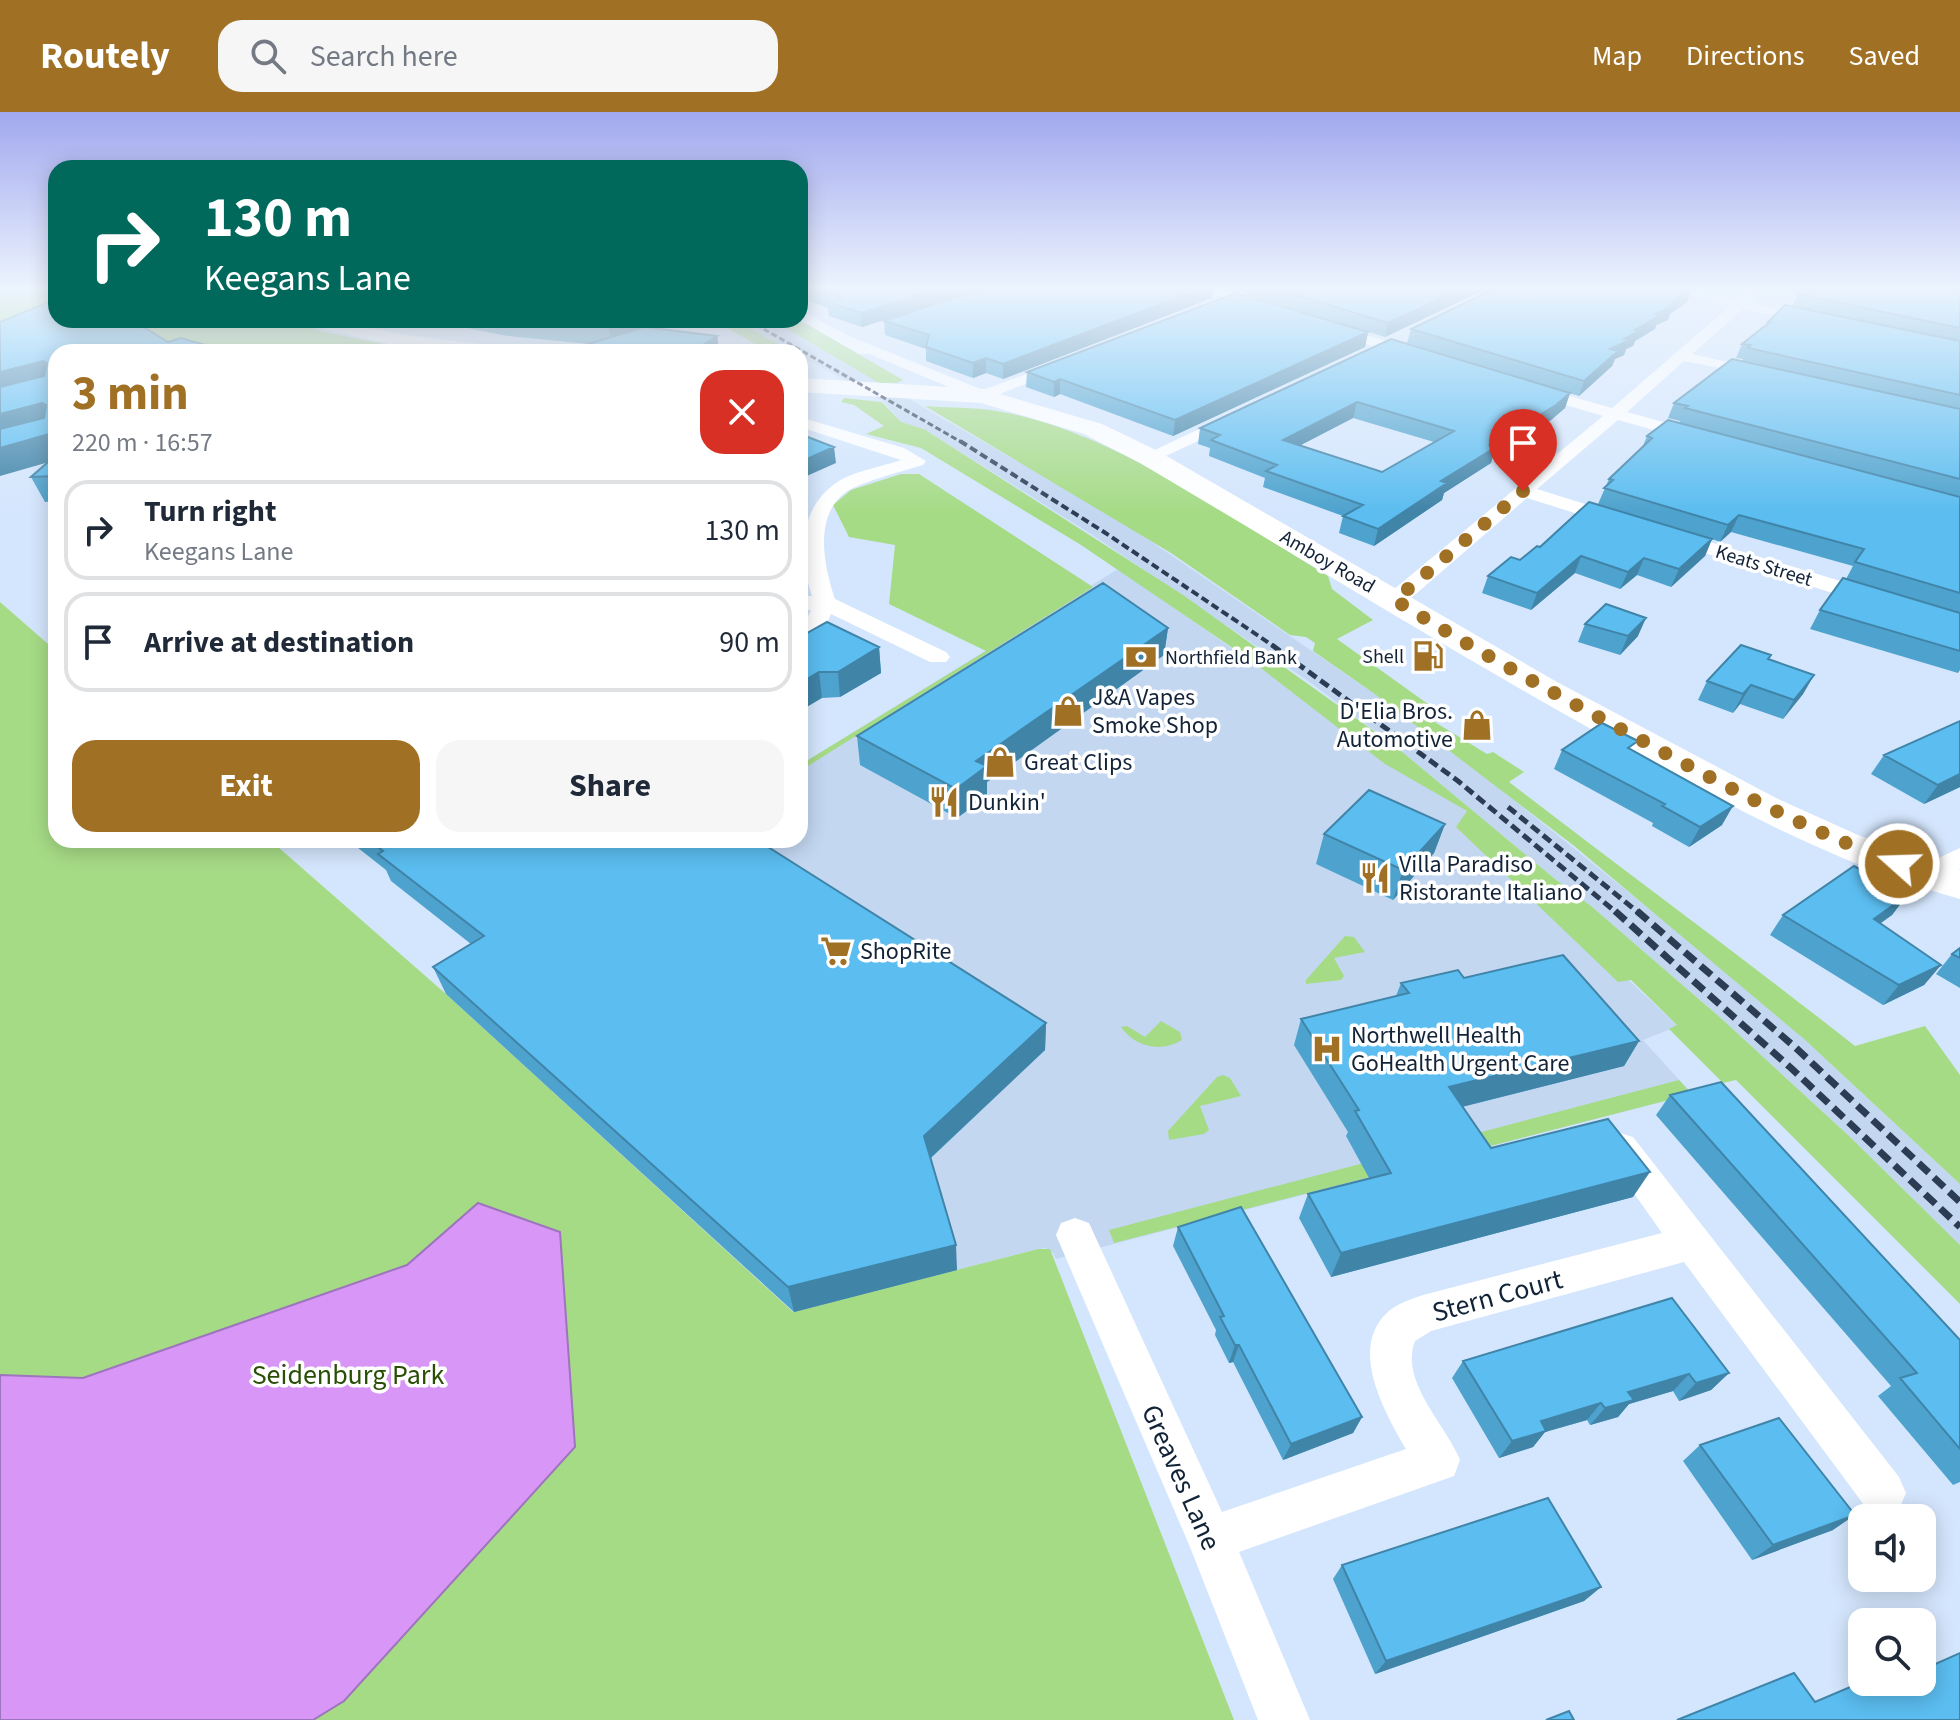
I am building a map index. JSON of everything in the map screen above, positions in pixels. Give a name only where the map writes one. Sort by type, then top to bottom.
[{"type":"main road","name":"Amboy Road","points":[[808,385],[983,396],[1093,429],[1149,457],[1545,689],[1762,807],[1843,844],[1949,872]]},
{"type":"street","points":[[883,362],[934,393]]},
{"type":"street","points":[[901,362],[983,396],[1071,362]]},
{"type":"street","points":[[1395,600],[1675,362]]},
{"type":"street","points":[[1709,362],[1779,378]]},
{"type":"street","points":[[1505,382],[1715,442]]},
{"type":"street","points":[[1149,457],[1244,412]]},
{"type":"street","points":[[808,424],[898,452],[917,461],[844,485],[823,504],[813,537],[816,576],[825,603],[816,625],[808,630]]},
{"type":"street","name":"Keats Street","points":[[1523,491],[1900,607]]},
{"type":"street","points":[[808,603],[825,603],[938,657]]},
{"type":"street","points":[[1611,1135],[1883,1493]]},
{"type":"street","name":"Greaves Lane","points":[[1075,1235],[1210,1539],[1284,1720]]},
{"type":"street","name":"Stern Court","points":[[1210,1539],[1438,1460],[1393,1378],[1390,1350],[1402,1327],[1423,1314],[1692,1243]]},
{"type":"shaded area","points":[[811,362],[845,362],[1121,521],[1372,692],[1500,789],[1713,960],[1804,1039],[1960,1184],[1960,1245],[1849,1136],[1723,1020],[1591,906],[1395,746],[1311,683],[1091,534],[924,429],[901,422],[883,401]]},
{"type":"shaded area","points":[[1118,569],[1468,812],[1460,823],[1678,1026],[1643,1040],[1692,1094],[1056,1259],[1045,1248],[1038,1249],[794,1312],[446,994],[676,848],[808,848],[808,760]]},
{"type":"shaded area","points":[[478,1203],[560,1232],[575,1447],[344,1701],[313,1720],[0,1720],[0,1375],[83,1378],[407,1265]]},
{"type":"green space","points":[[843,362],[872,362],[903,380],[879,383]]},
{"type":"green space","points":[[844,398],[882,402],[901,422],[924,429],[1183,595],[1395,746],[1591,906],[1723,1020],[1849,1136],[1960,1245],[1960,1304],[1736,1080],[1723,1083],[1669,1029],[1677,1025],[1631,980],[1618,982],[1456,827],[1467,811],[1385,764],[1249,659],[1081,545],[921,448],[866,434],[884,426],[854,405],[841,402]]},
{"type":"green space","points":[[925,406],[997,411],[1040,421],[1084,437],[1168,478],[1328,576],[1332,589],[1373,620],[1337,639],[1435,709],[1425,716],[1487,754],[1493,752],[1524,772],[1509,782],[1855,1046],[1925,1026],[1960,1075],[1960,1184],[1804,1039],[1573,845],[1372,692],[1313,651],[1315,643],[1306,637],[1290,635],[1171,553]]},
{"type":"green space","points":[[901,474],[919,474],[1093,587],[808,766],[808,760],[986,651],[889,604],[895,545],[849,537],[833,505],[851,490]]},
{"type":"green space","name":"Seidenburg Park","points":[[0,602],[48,644],[48,848],[279,848],[446,994],[793,1312],[1038,1249],[1050,1249],[1234,1720],[0,1720]]},
{"type":"green space","points":[[1345,936],[1354,937],[1365,952],[1334,958],[1344,976],[1341,980],[1306,984],[1306,980]]},
{"type":"green space","points":[[1161,1021],[1180,1032],[1182,1040],[1166,1046],[1149,1046],[1133,1039],[1121,1027],[1127,1026],[1145,1037]]},
{"type":"green space","points":[[1223,1075],[1230,1078],[1241,1096],[1200,1106],[1209,1130],[1204,1134],[1169,1140],[1168,1131],[1217,1077]]},
{"type":"green space","points":[[1679,1080],[1692,1094],[1114,1243],[1109,1230]]},
{"type":"building","points":[[0,362],[39,362],[0,372]]},
{"type":"building","points":[[1053,362],[1302,362],[1175,420],[1060,379],[1054,382],[1027,372]]},
{"type":"building","points":[[1342,362],[1467,362],[1570,393],[1556,405],[1490,445],[1496,447],[1441,481],[1447,483],[1378,529],[1343,516],[1363,505],[1266,471],[1277,465],[1211,440],[1220,435],[1200,428]],"holes":[[[1357,402],[1454,431],[1382,472],[1283,440]]]},
{"type":"building","points":[[1521,362],[1605,362],[1584,381]]},
{"type":"building","points":[[1728,362],[1746,362],[1960,409],[1960,479],[1685,408],[1688,406],[1674,403]]},
{"type":"building","points":[[1811,362],[1960,362],[1960,395]]},
{"type":"building","points":[[47,363],[48,434],[0,448],[0,429],[44,418],[46,405],[42,403],[0,414],[0,387],[44,376]]},
{"type":"building","points":[[1668,420],[1960,497],[1960,593],[1855,562],[1864,549],[1739,515],[1728,525],[1604,488],[1613,480],[1609,479],[1652,438],[1647,436]]},
{"type":"building","points":[[808,437],[834,447],[808,458]]},
{"type":"building","points":[[48,462],[48,476],[31,477]]},
{"type":"building","points":[[1589,502],[1712,539],[1679,569],[1644,558],[1628,572],[1581,556],[1537,593],[1488,576],[1511,557],[1520,560],[1537,546],[1540,547]]},
{"type":"building","points":[[1843,578],[1960,613],[1960,651],[1820,610]]},
{"type":"building","points":[[1103,583],[1168,628],[976,761],[987,766],[956,789],[857,736]]},
{"type":"building","points":[[1606,604],[1646,618],[1628,636],[1585,624]]},
{"type":"building","points":[[827,622],[879,647],[838,672],[819,672],[808,678],[808,633]]},
{"type":"building","points":[[1741,645],[1771,655],[1768,659],[1814,675],[1794,700],[1751,685],[1743,694],[1707,681]]},
{"type":"building","points":[[1960,721],[1960,774],[1938,785],[1884,755]]},
{"type":"building","points":[[1602,723],[1638,741],[1628,748],[1733,806],[1700,827],[1662,806],[1665,804],[1562,750]]},
{"type":"building","points":[[1369,790],[1445,824],[1403,870],[1324,834]]},
{"type":"building","points":[[379,848],[770,848],[1046,1023],[924,1136],[956,1245],[788,1287],[433,967],[484,936],[378,854],[383,851]]},
{"type":"building","points":[[1854,866],[1907,895],[1874,919],[1941,965],[1899,985],[1783,915]]},
{"type":"building","points":[[1563,955],[1639,1041],[1449,1087],[1491,1148],[1608,1119],[1650,1172],[1341,1253],[1308,1194],[1391,1173],[1355,1111],[1359,1110],[1301,1019],[1409,993],[1401,983],[1458,970],[1464,978]]},
{"type":"building","points":[[1721,1082],[1960,1340],[1960,1449],[1900,1378],[1917,1373],[1670,1095]]},
{"type":"building","points":[[1241,1207],[1362,1417],[1291,1444],[1239,1345],[1235,1345],[1220,1317],[1224,1316],[1178,1227]]},
{"type":"building","points":[[1672,1298],[1729,1373],[1696,1383],[1689,1374],[1628,1392],[1634,1400],[1605,1408],[1601,1403],[1541,1421],[1546,1431],[1512,1441],[1463,1361]]},
{"type":"building","points":[[1779,1418],[1848,1506],[1848,1518],[1773,1545],[1700,1445]]},
{"type":"building","points":[[1548,1498],[1601,1587],[1386,1661],[1342,1565]]},
{"type":"building","points":[[1960,1653],[1960,1720],[1677,1720],[1794,1673],[1815,1702],[1848,1688],[1848,1696],[1936,1696],[1936,1664]]},
{"type":"building","points":[[1569,1711],[1574,1720],[1546,1720]]},
{"type":"railway","points":[[821,362],[963,443]]},
{"type":"railway","points":[[960,441],[1104,532],[1275,647]]},
{"type":"railway","points":[[1272,645],[1458,781],[1617,913]]},
{"type":"railway","points":[[1508,807],[1639,913]]},
{"type":"railway","points":[[1615,911],[1791,1068],[1960,1227]]},
{"type":"railway","points":[[1637,911],[1796,1048],[1960,1202]]},
{"type":"place","name":"Shell","points":[[1428,656]]},
{"type":"place","name":"Northfield Bank","points":[[1141,657]]},
{"type":"place","name":"J&A Vapes Smoke Shop","points":[[1068,711]]},
{"type":"place","name":"D'Elia Bros. Automotive","points":[[1477,725]]},
{"type":"place","name":"Great Clips","points":[[1000,762]]},
{"type":"place","name":"Dunkin'","points":[[944,802]]},
{"type":"place","name":"Villa Paradiso Ristorante Italiano","points":[[1375,878]]},
{"type":"place","name":"ShopRite","points":[[836,951]]},
{"type":"place","name":"Northwell Health GoHealth Urgent Care","points":[[1327,1049]]},
{"type":"route","points":[[1523,491],[1395,600],[1461,642],[1762,807],[1843,844],[1899,864]]}]
